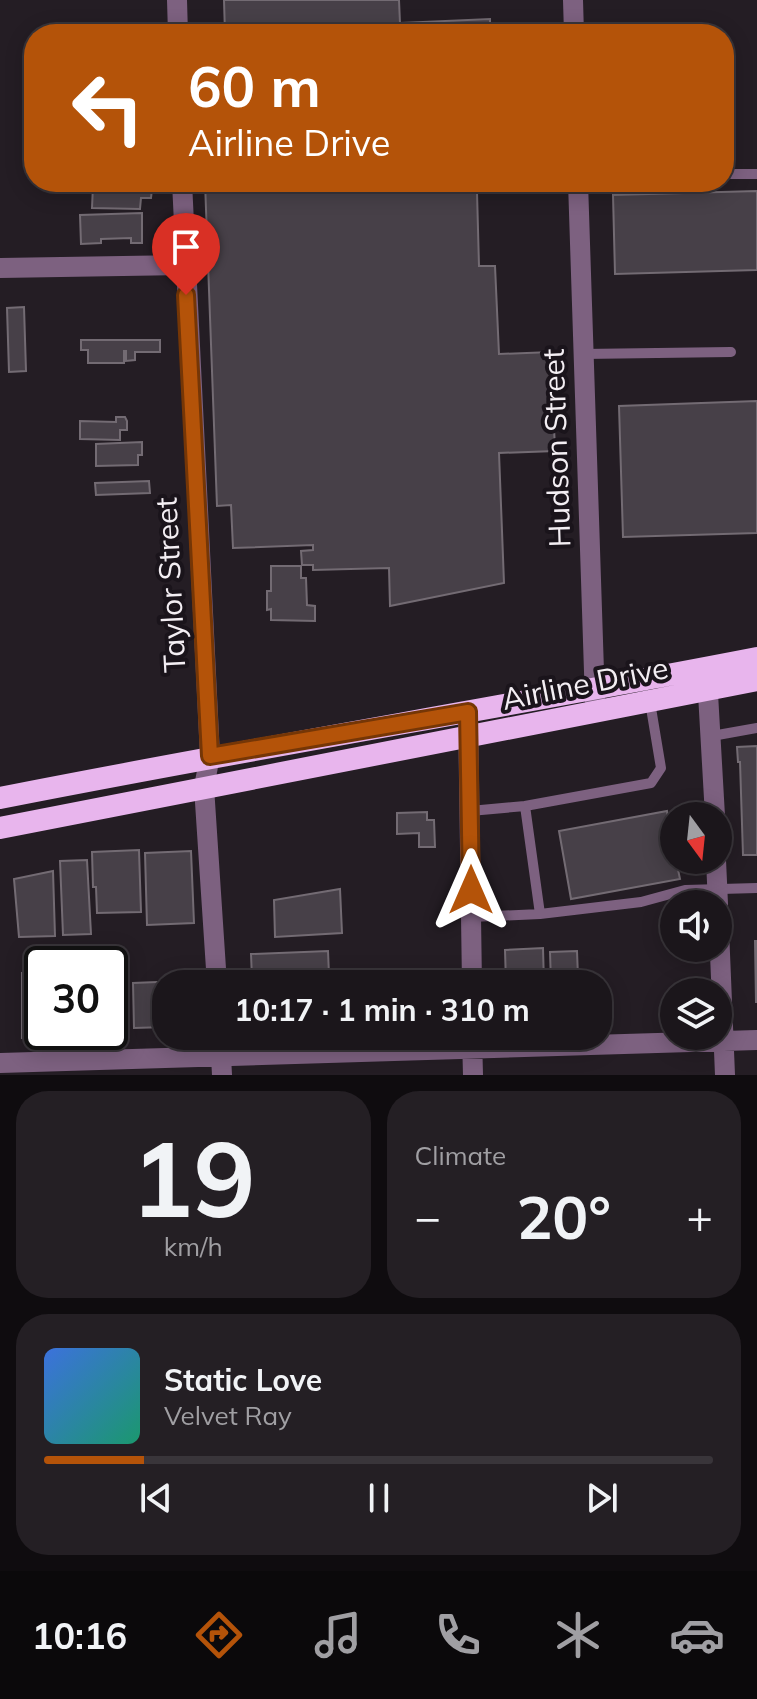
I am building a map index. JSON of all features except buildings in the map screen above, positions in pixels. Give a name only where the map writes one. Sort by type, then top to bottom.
[{"type":"highway","name":"Airline Drive","points":[[0,798],[210,756],[468,712],[595,701],[650,700],[757,658]]},
{"type":"highway","name":"Airline Drive","points":[[0,828],[470,736],[595,701],[708,679],[757,680]]},
{"type":"street","points":[[177,0],[178,24]]},
{"type":"street","points":[[573,0],[574,24]]},
{"type":"street","name":"Taylor Street","points":[[182,192],[210,756],[204,787],[216,970]]},
{"type":"street","name":"Hudson Street","points":[[578,192],[595,701]]},
{"type":"street","points":[[0,268],[184,265]]},
{"type":"street","points":[[708,679],[714,802]]},
{"type":"street","points":[[468,712],[472,970]]},
{"type":"street","points":[[732,1041],[757,1040]]},
{"type":"street","points":[[612,1041],[660,1041]]},
{"type":"street","points":[[0,1063],[318,1050]]},
{"type":"street","points":[[472,1050],[473,1075]]},
{"type":"street","points":[[724,1050],[725,1075]]},
{"type":"lane","points":[[734,174],[757,174]]},
{"type":"lane","points":[[583,354],[731,352]]},
{"type":"lane","points":[[470,811],[525,806],[651,783],[661,768],[650,700]]},
{"type":"lane","points":[[712,736],[757,728]]},
{"type":"lane","points":[[525,806],[540,914]]},
{"type":"lane","points":[[732,895],[757,888]]},
{"type":"lane","points":[[471,917],[540,914],[641,902],[660,897]]},
{"type":"route","points":[[186,295],[210,756],[468,712],[471,890]]}]
